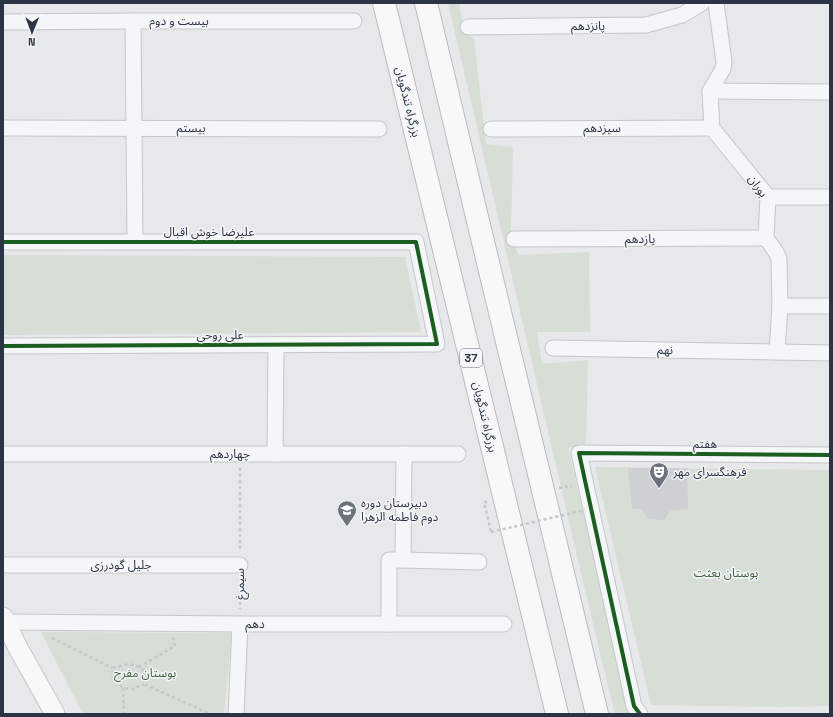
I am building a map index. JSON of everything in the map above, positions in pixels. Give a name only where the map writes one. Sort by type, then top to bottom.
[{"type":"highway","name":"بزرگراه تندگویان","points":[[384,3],[557,714]]},
{"type":"highway","points":[[426,3],[544,499],[597,714]]},
{"type":"main road","points":[[4,619],[10,645],[55,714]]},
{"type":"street","name":"پانزدهم","points":[[468,27],[646,25],[682,15],[702,3]]},
{"type":"street","points":[[712,128],[710,91],[723,69],[724,62],[716,3]]},
{"type":"street","points":[[133,21],[135,242]]},
{"type":"street","name":"بیست و دوم","points":[[3,22],[354,21]]},
{"type":"street","points":[[710,91],[830,92]]},
{"type":"street","name":"بیستم","points":[[3,128],[379,130]]},
{"type":"street","name":"سیزدهم","points":[[491,129],[712,128]]},
{"type":"street","name":"بوران","points":[[712,128],[768,197],[766,238]]},
{"type":"street","points":[[768,197],[830,197]]},
{"type":"street","points":[[766,238],[779,259],[780,306],[777,352],[830,353]]},
{"type":"street","name":"یازدهم","points":[[514,239],[766,238]]},
{"type":"street","name":"علیرضا خوش اقبال","points":[[3,242],[416,242],[437,344]]},
{"type":"street","points":[[780,306],[830,306]]},
{"type":"street","name":"علی روحی","points":[[3,346],[437,344]]},
{"type":"street","points":[[275,454],[276,345]]},
{"type":"street","name":"نهم","points":[[553,348],[777,352]]},
{"type":"street","name":"هفتم","points":[[640,714],[634,706],[579,453],[830,455]]},
{"type":"street","name":"چهاردهم","points":[[3,454],[458,454]]},
{"type":"street","points":[[403,560],[404,454]]},
{"type":"street","points":[[389,624],[389,560],[479,562]]},
{"type":"street","name":"جلیل گودرزی","points":[[3,565],[240,565]]},
{"type":"street","name":"دهم","points":[[4,619],[240,624],[504,624]]},
{"type":"street","points":[[236,714],[240,624]]},
{"type":"path","points":[[484,502],[491,532],[585,510]]},
{"type":"path","points":[[139,667],[175,646],[172,633]]},
{"type":"path","points":[[48,636],[112,668],[130,664],[139,667],[145,671],[144,684]]},
{"type":"path","points":[[112,668],[113,677],[123,688],[124,714]]},
{"type":"path","points":[[123,688],[132,689],[144,684],[210,714]]},
{"type":"green space","points":[[448,3],[459,3],[465,34],[474,39],[486,144],[513,147],[511,232],[518,255],[589,252],[590,332],[537,332],[542,364],[588,360],[586,445],[568,448],[631,714],[615,714]]},
{"type":"green space","points":[[3,255],[405,257],[421,332],[3,335]]},
{"type":"green space","name":"بوستان بعثت","points":[[595,467],[830,470],[830,706],[779,707],[651,705]]},
{"type":"green space","name":"بوستان مفرح","points":[[41,632],[232,633],[224,714],[83,714]]},
{"type":"building","name":"فرهنگسرای مهر","points":[[628,468],[687,468],[688,509],[670,511],[664,520],[648,519],[642,509],[632,509]]},
{"type":"cycle path","points":[[3,242],[416,242],[437,344],[3,346]]},
{"type":"cycle path","points":[[640,714],[634,706],[579,453],[830,455]]},
{"type":"place","name":"فرهنگسرای مهر","points":[[659,489]]},
{"type":"place","name":"دبیرستان دوره دوم فاطمه الزهرا","points":[[347,527]]}]
